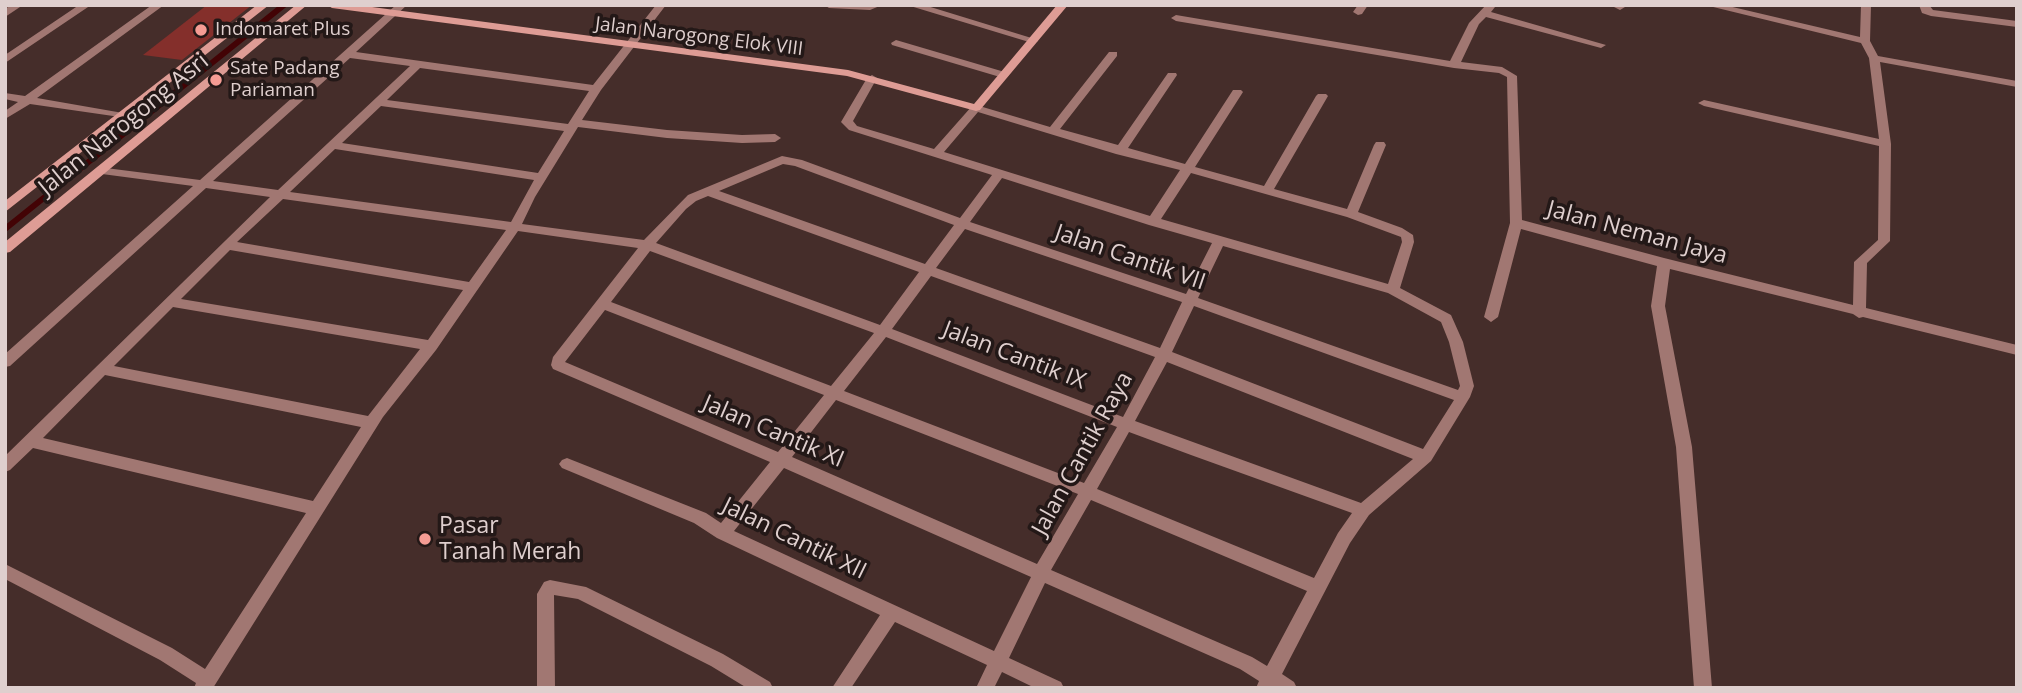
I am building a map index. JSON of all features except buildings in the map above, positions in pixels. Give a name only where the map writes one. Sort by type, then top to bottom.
[{"type":"street","points":[[5,60],[86,5]]},
{"type":"street","points":[[5,116],[159,5]]},
{"type":"street","name":"Jalan Narogong Asri","points":[[5,208],[264,5]]},
{"type":"street","name":"Jalan Narogong Asri","points":[[5,249],[302,5]]},
{"type":"street","name":"Jalan Narogong Elok VIII","points":[[332,5],[397,9],[628,46],[838,71],[976,108]]},
{"type":"street","points":[[5,572],[166,654],[206,684],[372,423],[431,346],[515,226],[541,177],[596,89],[661,5]]},
{"type":"street","points":[[829,5],[874,6]]},
{"type":"street","points":[[912,5],[1033,40]]},
{"type":"street","points":[[1710,5],[1865,41]]},
{"type":"street","points":[[1859,313],[1861,261],[1884,241],[1885,144],[1874,58],[1865,41],[1866,5]]},
{"type":"street","points":[[1924,5],[1926,11],[1931,13],[2017,24]]},
{"type":"street","points":[[935,155],[1033,40],[1058,6]]},
{"type":"street","points":[[5,362],[397,9]]},
{"type":"street","points":[[1454,65],[1467,35],[1488,9],[1601,45]]},
{"type":"street","points":[[1965,11],[2017,19]]},
{"type":"street","name":"Jalan Neman Jaya","points":[[1176,18],[1454,65],[1502,70],[1512,76],[1516,223],[1859,313],[2017,350]]},
{"type":"street","points":[[896,43],[1003,75]]},
{"type":"street","points":[[346,54],[596,89]]},
{"type":"street","points":[[1053,131],[1113,54]]},
{"type":"street","points":[[1874,58],[2017,84]]},
{"type":"street","points":[[5,466],[227,245],[418,64]]},
{"type":"street","points":[[1120,151],[1172,75]]},
{"type":"street","points":[[872,78],[847,122],[853,128],[1153,222],[1393,290],[1446,319],[1456,342],[1467,386],[1463,397],[1426,457],[1363,510],[1344,538],[1268,682]]},
{"type":"street","points":[[1153,222],[1237,92]]},
{"type":"street","points":[[5,96],[123,116]]},
{"type":"street","points":[[1267,191],[1322,96]]},
{"type":"street","points":[[378,102],[667,134],[742,139],[775,138]]},
{"type":"street","points":[[1704,103],[1885,144]]},
{"type":"street","points":[[976,108],[1352,215],[1407,235],[1408,242],[1393,290]]},
{"type":"street","points":[[333,145],[541,177]]},
{"type":"street","points":[[1352,215],[1380,145]]},
{"type":"street","name":"Jalan Cantik VII","points":[[707,191],[782,160],[798,163],[963,224],[1190,300],[1463,397]]},
{"type":"street","name":"Jalan Cantik IX","points":[[102,170],[647,245],[1363,510]]},
{"type":"street","points":[[723,533],[883,331],[999,174]]},
{"type":"street","points":[[1319,588],[1088,492],[603,303],[647,245],[682,206],[707,191],[1162,354],[1426,457]]},
{"type":"street","points":[[1491,317],[1516,223]]},
{"type":"street","name":"Jalan Cantik Raya","points":[[985,688],[1041,573],[1128,424],[1219,241]]},
{"type":"street","points":[[227,245],[470,287]]},
{"type":"street","points":[[1664,263],[1658,306],[1684,447],[1703,688]]},
{"type":"street","points":[[169,302],[431,346]]},
{"type":"street","name":"Jalan Cantik XI","points":[[603,303],[561,355],[558,365],[1041,573],[1268,682],[1288,688]]},
{"type":"street","points":[[103,369],[372,423]]},
{"type":"street","points":[[31,441],[318,509]]},
{"type":"street","name":"Jalan Cantik XII","points":[[567,464],[700,518],[723,533],[1055,688]]},
{"type":"street","points":[[546,688],[545,594],[550,587],[580,592],[717,660],[764,688]]},
{"type":"street","points":[[841,688],[892,612]]},
{"type":"waterway","points":[[5,229],[284,5]]},
{"type":"place","name":"Indomaret Plus","points":[[201,30]]},
{"type":"place","name":"Sate Padang Pariaman","points":[[216,80]]},
{"type":"place","name":"Pasar Tanah Merah","points":[[425,539]]}]
